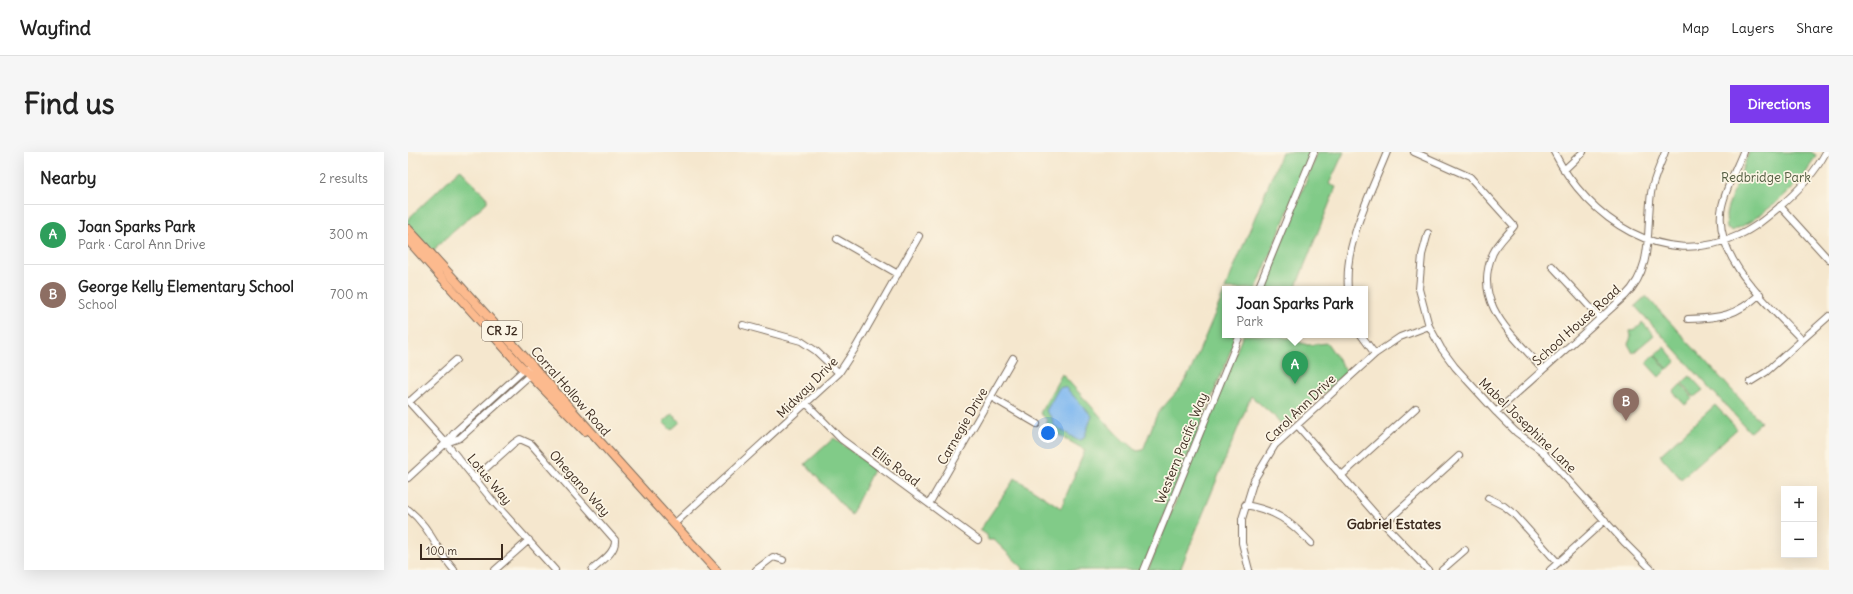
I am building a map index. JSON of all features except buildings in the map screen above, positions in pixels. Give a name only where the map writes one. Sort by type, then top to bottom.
[{"type":"main road","name":"Corral Hollow Road","points":[[408,229],[514,343],[529,370],[575,422],[593,435],[716,570]]},
{"type":"main road","points":[[409,241],[529,370]]},
{"type":"street","points":[[1259,286],[1314,152]]},
{"type":"street","points":[[1348,286],[1351,250],[1357,229],[1387,152]]},
{"type":"street","points":[[1414,152],[1470,177],[1514,226],[1494,251],[1488,268],[1486,283],[1488,300],[1497,317],[1543,369]]},
{"type":"street","points":[[1554,152],[1564,170],[1598,210],[1618,226],[1649,241],[1668,245],[1691,246],[1725,240],[1754,227],[1780,206],[1805,182],[1826,153]]},
{"type":"street","points":[[1564,170],[1583,152]]},
{"type":"street","name":"School House Road","points":[[1496,412],[1600,318],[1636,283],[1643,268],[1649,241],[1652,186],[1665,152]]},
{"type":"street","points":[[1743,152],[1722,206],[1721,224],[1725,240],[1737,268],[1802,340]]},
{"type":"street","points":[[1780,206],[1829,260]]},
{"type":"street","points":[[408,233],[444,272],[456,281]]},
{"type":"street","name":"Mabel Josephine Lane","points":[[1428,233],[1422,255],[1419,289],[1429,326],[1441,348],[1455,367],[1496,412],[1516,432],[1542,451],[1649,569]]},
{"type":"street","name":"Midway Drive","points":[[674,524],[807,404],[839,373],[853,352],[919,236]]},
{"type":"street","points":[[837,239],[898,274]]},
{"type":"street","points":[[1552,266],[1600,318]]},
{"type":"street","points":[[1688,318],[1715,318],[1726,316],[1743,308],[1760,294]]},
{"type":"street","points":[[1750,382],[1766,372],[1829,316]]},
{"type":"street","points":[[743,325],[800,341],[816,351],[839,373]]},
{"type":"street","name":"Carol Ann Drive","points":[[1249,570],[1242,543],[1241,532],[1245,505],[1254,480],[1263,462],[1275,445],[1374,354],[1400,337],[1429,326]]},
{"type":"street","name":"Western Pacific Way","points":[[1144,570],[1239,338]]},
{"type":"street","points":[[1363,338],[1374,354]]},
{"type":"street","name":"Carnegie Drive","points":[[929,504],[1013,358]]},
{"type":"street","points":[[409,402],[456,360]]},
{"type":"street","points":[[408,478],[446,443],[455,432],[529,370]]},
{"type":"street","points":[[991,397],[1037,424]]},
{"type":"street","name":"Lotus Way","points":[[409,402],[446,443],[474,479],[555,570]]},
{"type":"street","name":"Ellis Road","points":[[807,404],[841,439],[978,540]]},
{"type":"street","points":[[1341,476],[1416,408]]},
{"type":"street","points":[[1297,425],[1384,524],[1428,570]]},
{"type":"street","name":"Ohegano Way","points":[[474,479],[514,442],[523,440],[531,444],[612,535],[615,546],[611,552],[592,570]]},
{"type":"street","points":[[1384,524],[1460,456]]},
{"type":"street","points":[[1488,498],[1504,506],[1514,514],[1558,563]]},
{"type":"street","points":[[1245,505],[1260,508],[1282,516],[1311,543]]},
{"type":"street","points":[[409,510],[425,525],[446,561],[454,570]]},
{"type":"street","points":[[1550,570],[1605,520]]},
{"type":"street","points":[[495,570],[528,540]]},
{"type":"street","points":[[1442,570],[1465,550]]},
{"type":"street","points":[[756,570],[773,557],[783,560]]},
{"type":"green space","points":[[1282,152],[1312,152],[1257,286],[1226,286]]},
{"type":"green space","points":[[1318,152],[1344,152],[1329,184],[1336,187],[1296,286],[1263,286]]},
{"type":"green space","name":"Redbridge Park","points":[[1749,152],[1811,152],[1816,155],[1805,175],[1788,192],[1751,221],[1732,231],[1727,229],[1726,215],[1728,206]]},
{"type":"green space","points":[[460,169],[487,198],[487,202],[437,246],[433,253],[408,226],[408,219]]},
{"type":"green space","points":[[1646,296],[1761,422],[1750,432],[1635,306]]},
{"type":"green space","points":[[1222,297],[1222,338],[1236,338],[1142,570],[1021,570],[1023,568],[994,540],[988,540],[987,535],[980,530],[1015,478],[1061,508],[1085,450],[1047,428],[1047,420],[1040,413],[1062,374],[1123,441],[1127,442],[1137,451],[1143,450],[1157,414],[1181,387],[1191,370]]},
{"type":"green space","points":[[1642,322],[1654,335],[1633,353],[1628,344],[1631,337],[1630,331],[1640,326]]},
{"type":"green space","points":[[1242,338],[1287,338],[1308,345],[1327,343],[1347,372],[1285,428],[1251,396],[1180,570],[1148,570]]},
{"type":"green space","points":[[1664,347],[1676,361],[1668,369],[1655,355]]},
{"type":"green space","points":[[1654,355],[1667,369],[1659,377],[1646,363]]},
{"type":"green space","points":[[1690,376],[1703,390],[1694,397],[1682,383]]},
{"type":"green space","points":[[1681,384],[1693,398],[1685,405],[1673,392]]},
{"type":"green space","points":[[1715,405],[1737,429],[1681,479],[1660,455]]},
{"type":"green space","points":[[672,414],[680,422],[671,430],[663,422]]},
{"type":"green space","points":[[834,438],[874,468],[851,515],[805,464]]},
{"type":"water","points":[[1059,388],[1066,388],[1092,416],[1084,438],[1081,440],[1077,440],[1053,425],[1052,418],[1046,411]]},
{"type":"place","name":"Joan Sparks Park","points":[[1295,384]]},
{"type":"place","name":"George Kelly Elementary School","points":[[1626,421]]},
{"type":"district","name":"Gabriel Estates","points":[[1394,524]]}]
